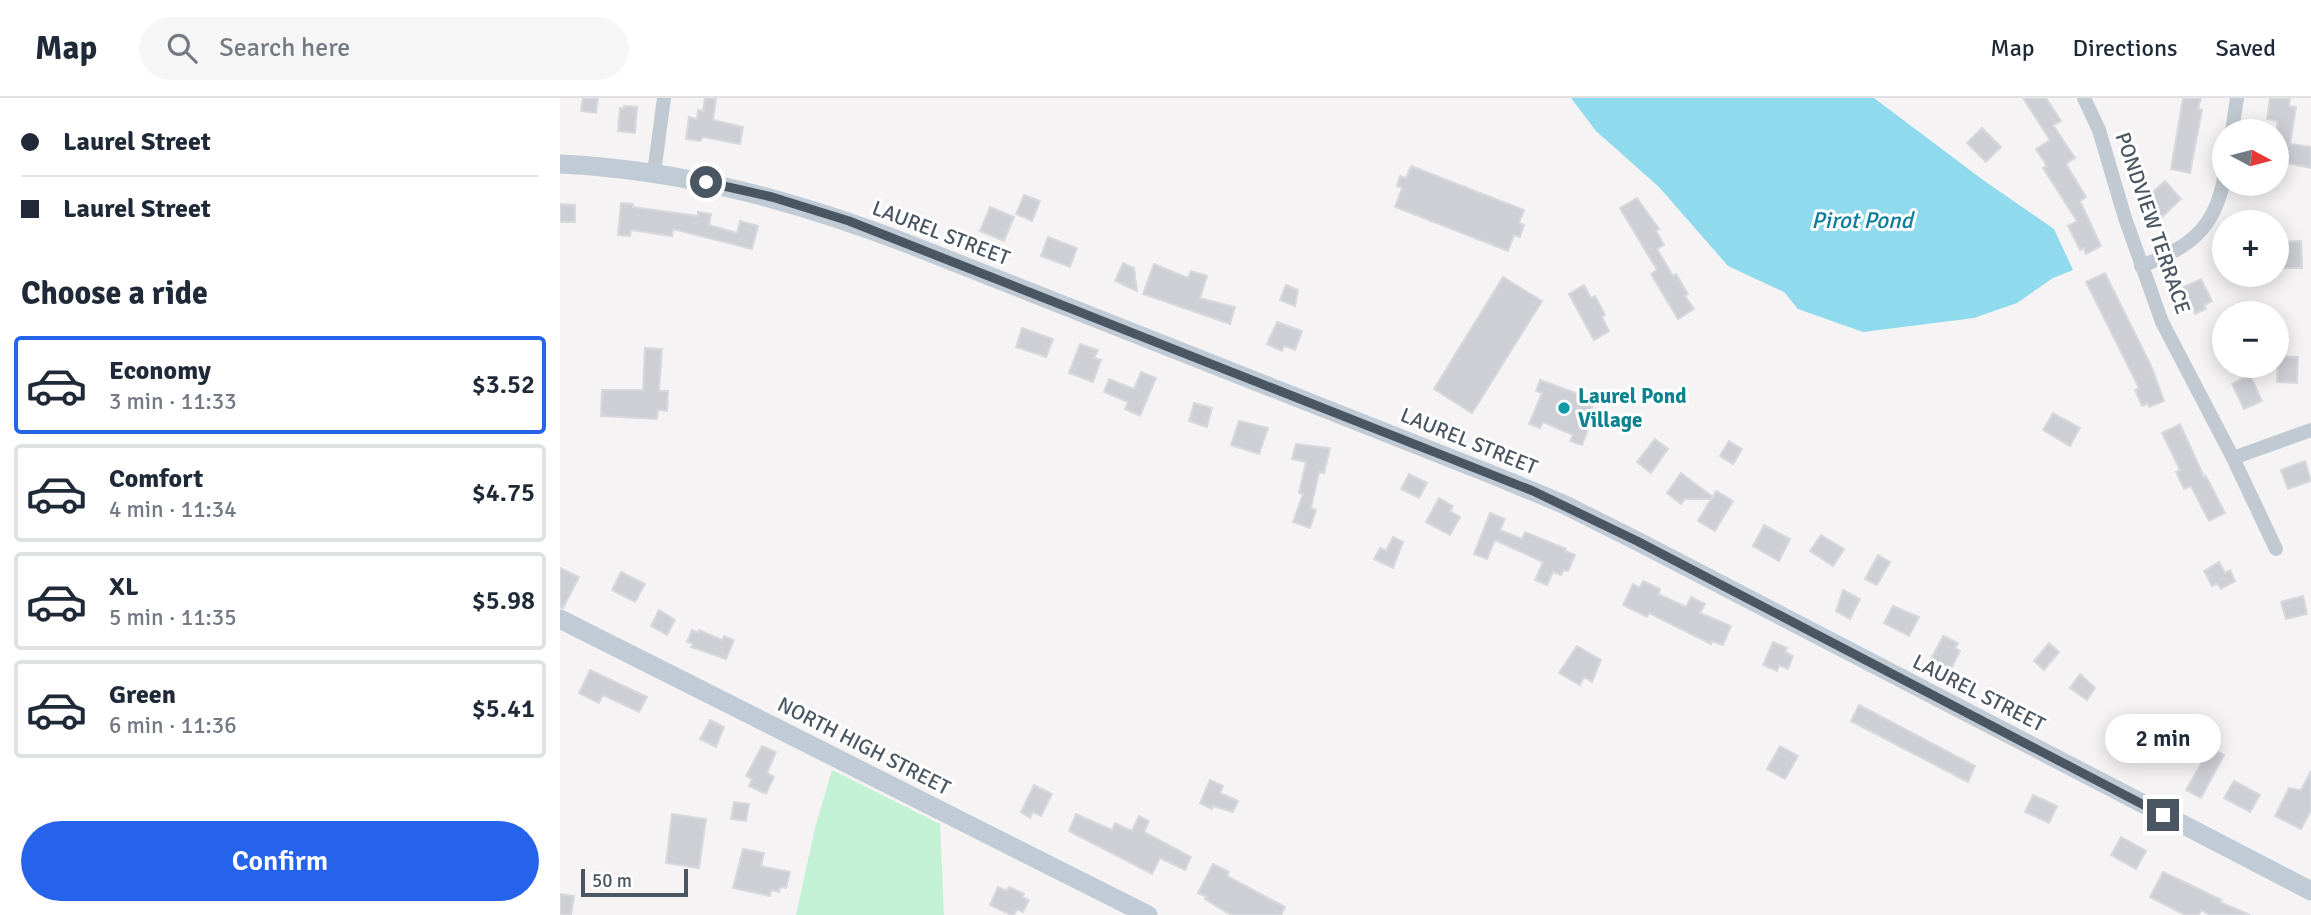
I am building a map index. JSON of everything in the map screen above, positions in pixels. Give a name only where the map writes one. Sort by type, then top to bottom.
[{"type":"street","points":[[654,173],[664,98]]},
{"type":"street","name":"PONDVIEW TERRACE","points":[[2084,98],[2099,130],[2141,266],[2162,322],[2233,458],[2276,549]]},
{"type":"street","points":[[2234,119],[2237,98]]},
{"type":"street","name":"LAUREL STREET","points":[[560,164],[654,173],[772,197],[849,221],[1533,491],[1637,541],[2311,891]]},
{"type":"street","points":[[2141,266],[2182,249],[2198,234],[2218,204],[2220,196]]},
{"type":"street","points":[[2233,458],[2311,430]]},
{"type":"street","name":"NORTH HIGH STREET","points":[[560,619],[1148,915]]},
{"type":"green space","points":[[832,770],[940,824],[944,915],[796,915],[815,828]]},
{"type":"water","name":"Pirot Pond","points":[[1571,98],[1874,98],[1983,180],[2054,229],[2073,270],[2053,278],[2017,303],[1974,318],[1863,332],[1798,309],[1784,292],[1728,266],[1659,187],[1596,131]]},
{"type":"building","points":[[583,98],[598,98],[596,113],[581,111]]},
{"type":"building","points":[[705,98],[716,98],[713,120],[743,127],[740,144],[703,137],[700,141],[686,139],[689,117],[697,119],[698,110],[703,111]]},
{"type":"building","points":[[2023,98],[2046,98],[2061,121],[2053,125],[2075,158],[2066,164],[2086,197],[2080,201],[2101,246],[2086,254],[2084,248],[2080,250],[2068,226],[2077,221],[2043,168],[2047,166],[2036,149],[2050,140]]},
{"type":"building","points":[[2183,98],[2201,98],[2198,109],[2202,110],[2190,173],[2171,169]]},
{"type":"building","points":[[2270,98],[2290,98],[2289,106],[2296,107],[2290,144],[2311,147],[2311,168],[2289,163],[2289,119],[2267,119]]},
{"type":"building","points":[[624,106],[637,107],[635,133],[618,131],[620,108],[624,109]]},
{"type":"building","points":[[1982,128],[2001,147],[1986,162],[1967,143]]},
{"type":"building","points":[[1411,166],[1524,210],[1519,223],[1524,225],[1520,237],[1514,235],[1508,251],[1395,207],[1402,188],[1397,186],[1400,176],[1406,178]]},
{"type":"building","points":[[2165,181],[2181,199],[2162,217],[2145,199]]},
{"type":"building","points":[[1024,195],[1040,201],[1032,221],[1016,214]]},
{"type":"building","points":[[1637,198],[1659,229],[1656,231],[1664,245],[1657,249],[1673,276],[1676,274],[1694,309],[1678,319],[1651,274],[1657,270],[1620,208]]},
{"type":"building","points":[[621,203],[698,216],[698,212],[711,214],[709,225],[737,233],[740,221],[758,226],[752,249],[673,229],[672,236],[631,230],[630,236],[618,235]]},
{"type":"building","points":[[560,204],[575,205],[575,222],[560,222]]},
{"type":"building","points":[[990,207],[1014,217],[1004,241],[980,231]]},
{"type":"building","points":[[1048,237],[1077,248],[1070,267],[1041,256]]},
{"type":"building","points":[[2301,241],[2302,268],[2289,268],[2289,242]]},
{"type":"building","points":[[1123,263],[1134,268],[1137,291],[1115,281]]},
{"type":"building","points":[[1154,264],[1188,278],[1191,271],[1207,276],[1200,298],[1235,307],[1230,324],[1143,294]]},
{"type":"building","points":[[2105,273],[2152,368],[2164,401],[2149,407],[2148,403],[2142,406],[2135,390],[2139,388],[2086,282]]},
{"type":"building","points":[[1503,277],[1542,301],[1472,413],[1434,389]]},
{"type":"building","points":[[2201,279],[2212,301],[2204,305],[2206,309],[2195,314],[2183,287]]},
{"type":"building","points":[[1286,285],[1298,290],[1295,306],[1280,300]]},
{"type":"building","points":[[1584,285],[1591,298],[1595,296],[1605,315],[1602,317],[1609,331],[1594,340],[1569,294]]},
{"type":"building","points":[[1277,322],[1302,331],[1295,350],[1284,346],[1282,351],[1267,344]]},
{"type":"building","points":[[1022,328],[1053,339],[1046,357],[1016,347]]},
{"type":"building","points":[[1080,344],[1098,350],[1094,358],[1101,360],[1093,382],[1069,373]]},
{"type":"building","points":[[645,348],[662,349],[659,391],[668,391],[667,411],[658,410],[657,419],[601,416],[602,390],[643,390]]},
{"type":"building","points":[[2289,357],[2298,357],[2297,383],[2277,382],[2277,378],[2289,378]]},
{"type":"building","points":[[1141,372],[1156,378],[1140,416],[1125,409],[1128,402],[1104,392],[1109,379],[1134,389]]},
{"type":"building","points":[[2244,378],[2251,378],[2262,401],[2244,409],[2232,384]]},
{"type":"building","name":"Laurel Pond Village","points":[[1540,380],[1595,400],[1589,415],[1593,416],[1582,445],[1570,441],[1573,435],[1543,422],[1540,428],[1529,424],[1542,393],[1536,391]]},
{"type":"building","points":[[1194,403],[1212,408],[1207,427],[1189,421]]},
{"type":"building","points":[[2053,413],[2080,428],[2070,446],[2043,430]]},
{"type":"building","points":[[1239,421],[1268,428],[1259,454],[1231,445]]},
{"type":"building","points":[[2180,424],[2204,477],[2206,476],[2225,513],[2209,521],[2191,486],[2184,489],[2176,472],[2180,470],[2162,433]]},
{"type":"building","points":[[1655,439],[1668,449],[1651,473],[1637,462]]},
{"type":"building","points":[[1729,441],[1742,449],[1733,464],[1720,456]]},
{"type":"building","points":[[1296,444],[1330,448],[1324,473],[1319,472],[1311,508],[1316,510],[1310,528],[1293,522],[1303,494],[1299,493],[1306,462],[1292,459]]},
{"type":"building","points":[[2305,461],[2311,481],[2288,489],[2281,470]]},
{"type":"building","points":[[1681,473],[1713,497],[1716,491],[1733,501],[1715,531],[1698,521],[1711,499],[1685,499],[1681,504],[1667,493]]},
{"type":"building","points":[[1409,474],[1427,483],[1419,498],[1401,489]]},
{"type":"building","points":[[1439,498],[1453,506],[1450,511],[1460,517],[1450,535],[1426,522]]},
{"type":"building","points":[[1490,513],[1505,519],[1500,530],[1522,539],[1525,532],[1575,555],[1568,571],[1564,570],[1561,575],[1553,572],[1547,585],[1535,580],[1543,562],[1495,540],[1487,559],[1474,554]]},
{"type":"building","points":[[1764,525],[1790,539],[1779,561],[1753,546]]},
{"type":"building","points":[[1821,535],[1844,549],[1833,566],[1810,551]]},
{"type":"building","points":[[1393,537],[1403,542],[1393,568],[1374,559],[1380,548],[1386,551]]},
{"type":"building","points":[[1878,555],[1890,562],[1877,585],[1865,579]]},
{"type":"building","points":[[2219,562],[2225,573],[2230,570],[2235,581],[2221,589],[2217,583],[2212,586],[2204,571]]},
{"type":"building","points":[[560,568],[579,577],[563,608],[560,607]]},
{"type":"building","points":[[621,572],[645,584],[635,602],[612,590]]},
{"type":"building","points":[[1643,581],[1660,589],[1658,594],[1686,607],[1691,597],[1705,604],[1700,613],[1731,626],[1723,645],[1712,641],[1711,644],[1649,613],[1647,617],[1623,605],[1633,584],[1640,588]]},
{"type":"building","points":[[1843,590],[1860,599],[1850,619],[1836,611]]},
{"type":"building","points":[[2303,596],[2307,614],[2286,619],[2281,602]]},
{"type":"building","points":[[1893,606],[1919,617],[1909,636],[1884,623]]},
{"type":"building","points":[[659,610],[675,620],[667,635],[651,626]]},
{"type":"building","points":[[692,630],[698,633],[699,630],[722,640],[724,636],[734,640],[726,659],[691,647],[693,644],[687,642]]},
{"type":"building","points":[[1943,636],[1958,643],[1955,648],[1960,651],[1951,669],[1931,659]]},
{"type":"building","points":[[1773,642],[1787,648],[1785,652],[1793,656],[1788,669],[1779,665],[1777,671],[1763,665]]},
{"type":"building","points":[[2049,643],[2059,652],[2044,670],[2034,661]]},
{"type":"building","points":[[1577,646],[1601,660],[1592,682],[1584,677],[1580,685],[1559,673]]},
{"type":"building","points":[[590,670],[647,697],[639,712],[603,695],[599,703],[579,693]]},
{"type":"building","points":[[2080,674],[2095,688],[2087,700],[2070,688]]},
{"type":"building","points":[[1859,705],[1975,766],[1968,782],[1851,721]]},
{"type":"building","points":[[2132,719],[2158,732],[2150,749],[2123,736]]},
{"type":"building","points":[[710,720],[724,727],[716,747],[700,739]]},
{"type":"building","points":[[762,746],[776,752],[767,773],[774,777],[766,794],[749,786],[752,779],[746,776]]},
{"type":"building","points":[[1780,746],[1798,756],[1785,779],[1767,769]]},
{"type":"building","points":[[2210,748],[2224,755],[2201,798],[2186,790]]},
{"type":"building","points":[[2311,771],[2311,810],[2301,829],[2275,816],[2289,788],[2301,790]]},
{"type":"building","points":[[1210,780],[1223,786],[1220,793],[1238,801],[1233,812],[1213,806],[1212,809],[1200,803]]},
{"type":"building","points":[[2234,781],[2260,795],[2250,812],[2224,798]]},
{"type":"building","points":[[1034,785],[1052,794],[1041,816],[1033,812],[1030,818],[1021,812]]},
{"type":"building","points":[[2033,795],[2057,806],[2049,823],[2025,812]]},
{"type":"building","points":[[734,802],[749,804],[746,821],[731,819]]},
{"type":"building","points":[[672,814],[706,819],[699,868],[666,863]]},
{"type":"building","points":[[1076,814],[1112,830],[1115,823],[1132,831],[1139,816],[1149,821],[1144,832],[1191,857],[1185,870],[1160,858],[1152,874],[1069,831]]},
{"type":"building","points":[[2121,837],[2146,851],[2136,869],[2111,855]]},
{"type":"building","points":[[743,849],[764,853],[761,866],[790,872],[786,888],[780,887],[779,892],[771,890],[770,896],[733,888]]},
{"type":"building","points":[[1213,864],[1229,872],[1227,876],[1285,907],[1281,915],[1231,915],[1205,899],[1207,897],[1198,893]]},
{"type":"building","points":[[2163,872],[2250,915],[2210,915],[2201,910],[2199,915],[2185,915],[2150,897]]},
{"type":"building","points":[[998,887],[1006,891],[1009,887],[1024,894],[1022,897],[1029,900],[1023,912],[1017,909],[1014,915],[1011,915],[990,905]]},
{"type":"building","points":[[560,894],[574,896],[571,915],[560,915]]},
{"type":"place","name":"Laurel Pond Village","points":[[1564,408]]},
{"type":"route","points":[[706,182],[772,197],[849,221],[1563,504],[2163,815]]}]
